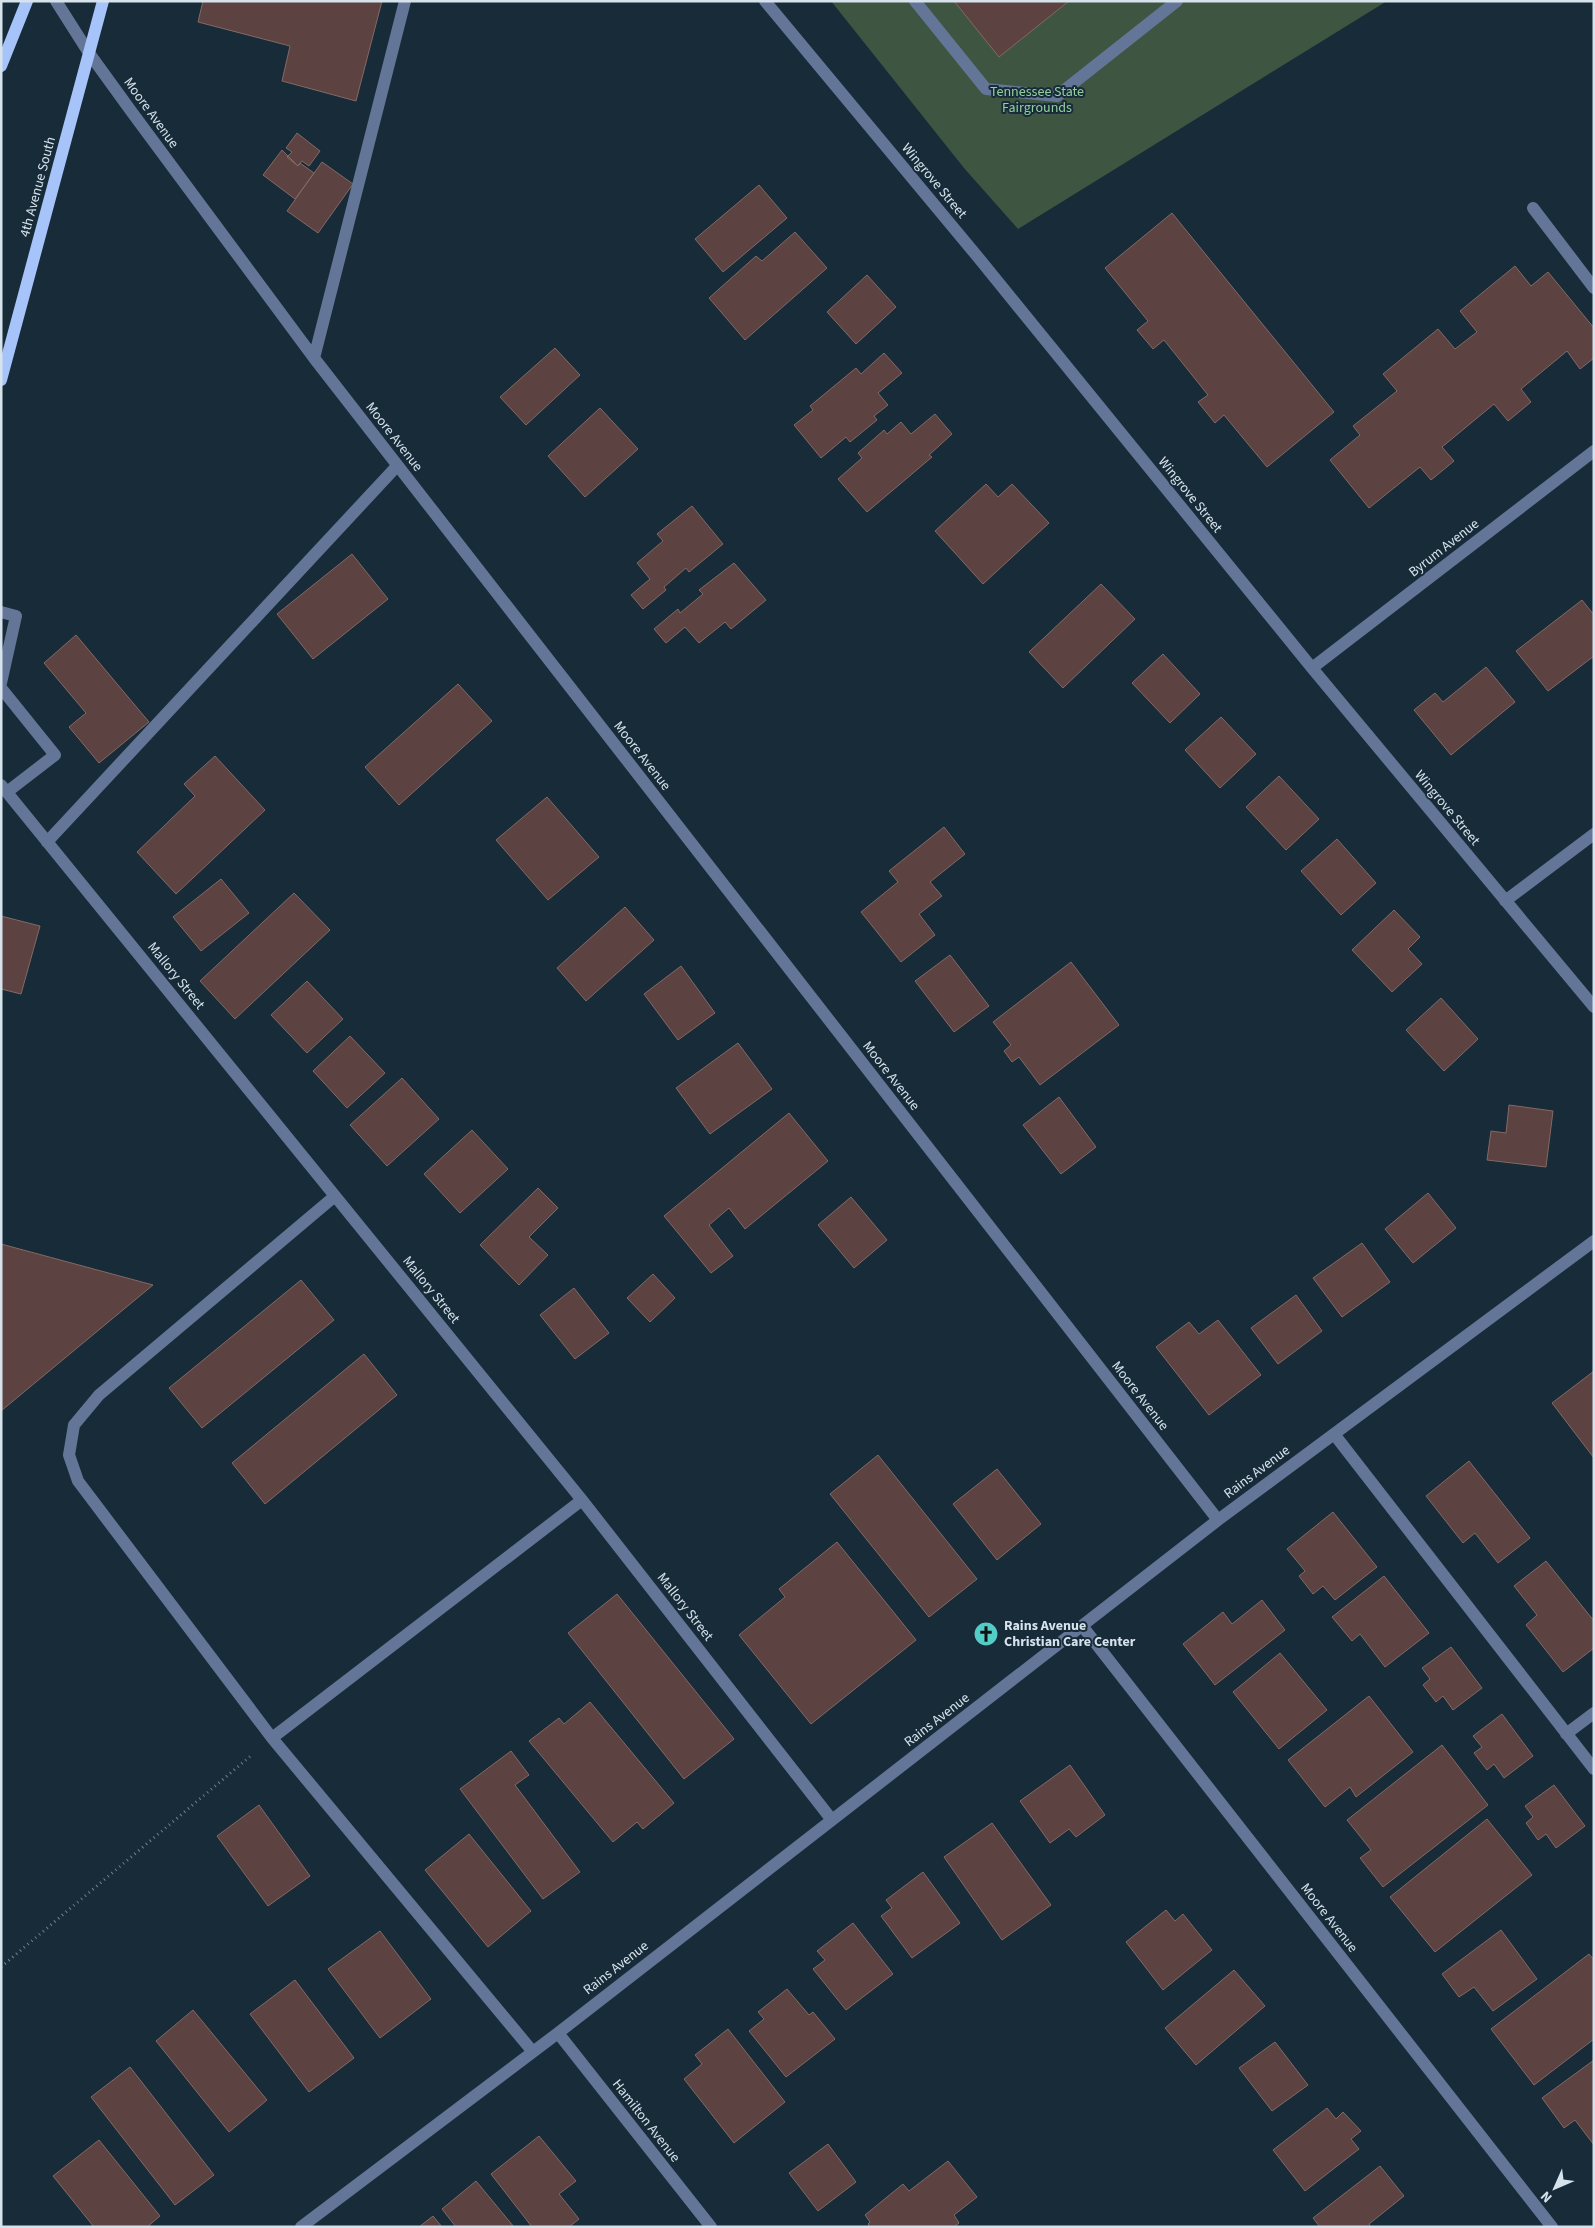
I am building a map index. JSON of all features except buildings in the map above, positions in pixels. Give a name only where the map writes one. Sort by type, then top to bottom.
[{"type":"main road","points":[[1,66],[27,1]]},
{"type":"main road","name":"4th Avenue South","points":[[1,380],[103,1]]},
{"type":"street","name":"Moore Avenue","points":[[56,1],[89,53],[314,358],[1218,1520]]},
{"type":"street","points":[[314,358],[405,1]]},
{"type":"street","name":"Wingrove Street","points":[[764,1],[977,256],[1312,668],[1594,1007]]},
{"type":"street","points":[[915,1],[986,89],[1057,96],[1177,1]]},
{"type":"street","points":[[1534,208],[1594,288]]},
{"type":"street","name":"Byrum Avenue","points":[[1312,668],[1594,451]]},
{"type":"street","points":[[47,842],[397,466]]},
{"type":"street","points":[[1,612],[16,616],[1,683]]},
{"type":"street","points":[[1,688],[55,755],[4,789]]},
{"type":"street","name":"Mallory Street","points":[[4,789],[582,1500],[832,1820]]},
{"type":"street","points":[[1505,901],[1594,834]]},
{"type":"street","points":[[335,1196],[99,1395],[74,1425],[69,1455],[78,1480],[272,1738],[533,2052]]},
{"type":"street","name":"Rains Avenue","points":[[300,2227],[558,2033],[1083,1627],[1218,1520],[1594,1241]]},
{"type":"street","points":[[1334,1434],[1594,1769]]},
{"type":"street","points":[[272,1738],[582,1500]]},
{"type":"street","name":"Moore Avenue","points":[[1083,1627],[1552,2227]]},
{"type":"street","points":[[1566,1734],[1594,1713]]},
{"type":"street","name":"Hamilton Avenue","points":[[558,2033],[711,2227]]},
{"type":"path","points":[[1,1967],[272,1738]]},
{"type":"green space","name":"Tennessee State Fairgrounds","points":[[831,1],[1387,1],[1018,229],[964,168]]},
{"type":"place","name":"Rains Avenue Christian Care Center","points":[[986,1634]]}]
